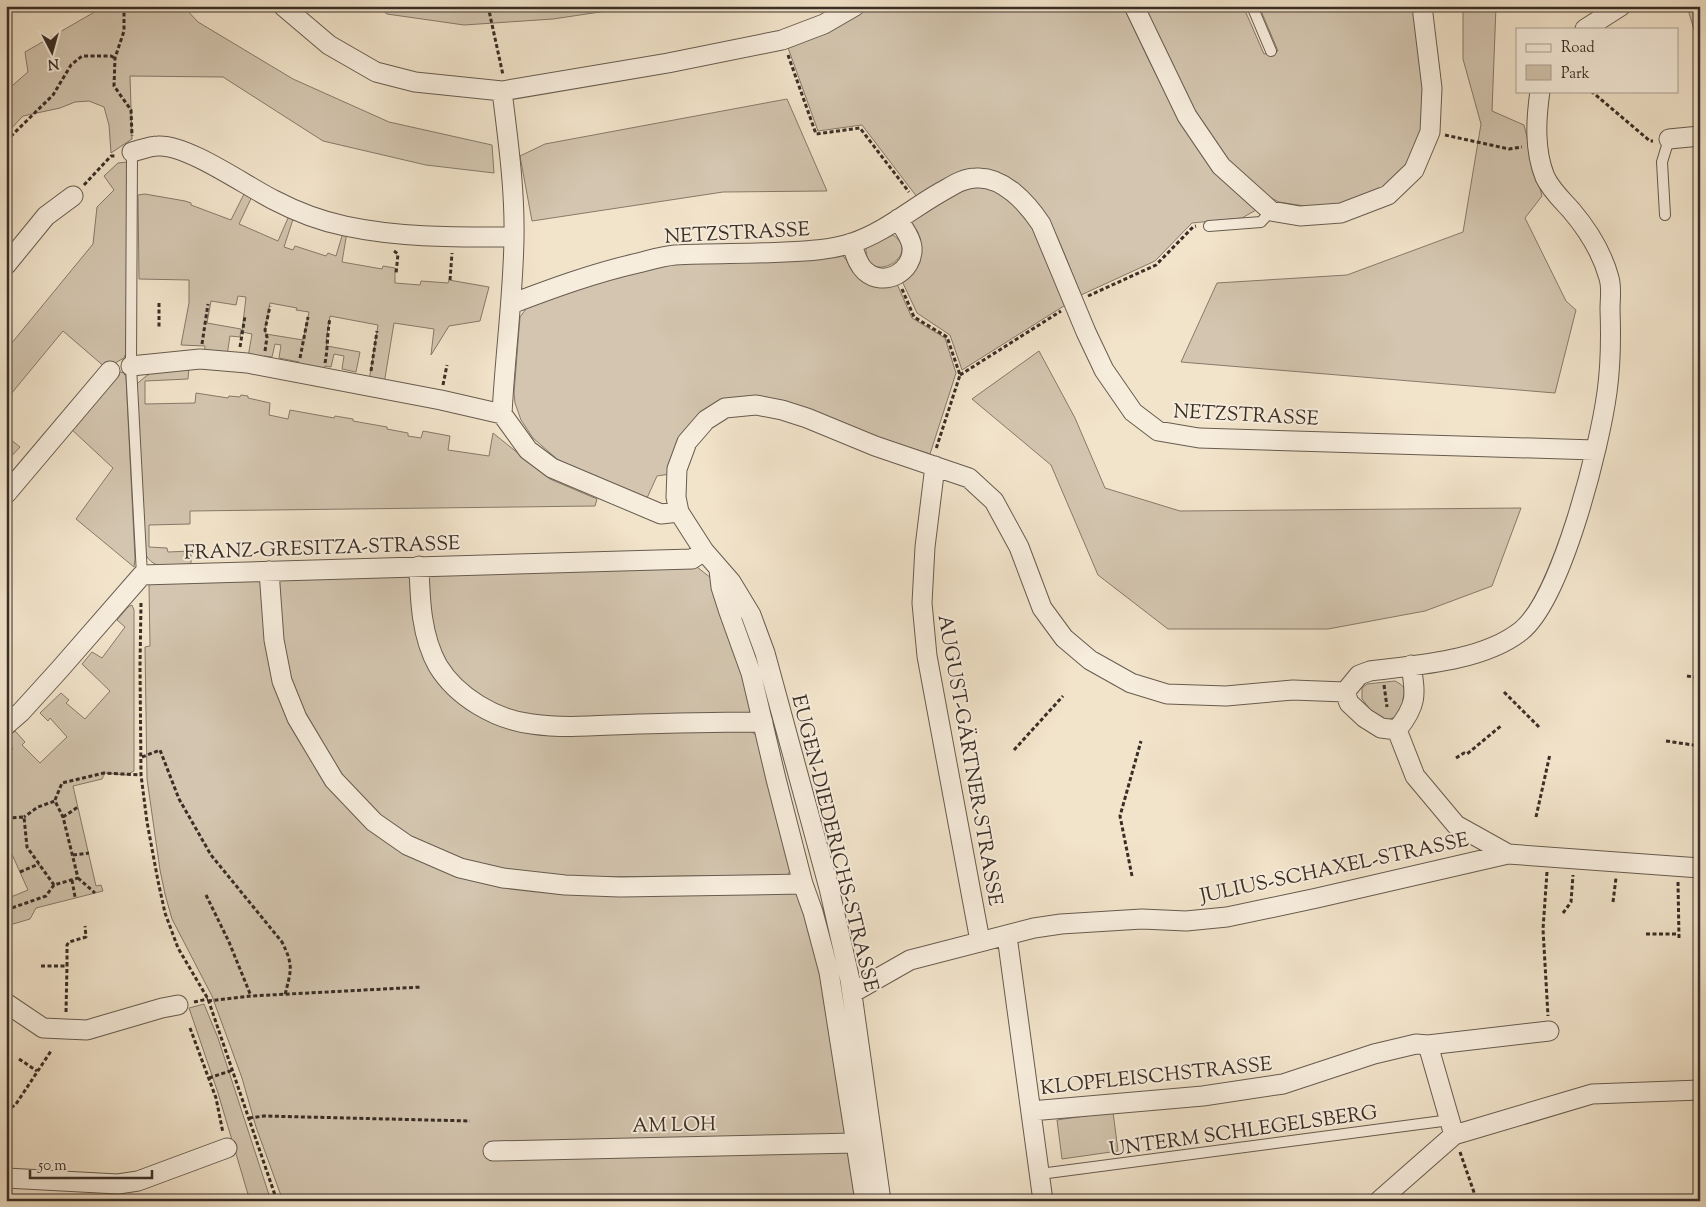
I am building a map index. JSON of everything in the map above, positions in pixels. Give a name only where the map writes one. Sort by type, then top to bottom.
[{"type":"street","points":[[283,6],[329,45],[376,72],[415,82],[502,91],[668,63],[782,40],[824,24],[855,6]]},
{"type":"street","points":[[1134,6],[1187,116],[1221,166],[1271,211],[1300,216],[1341,213],[1388,195],[1414,170],[1430,132],[1432,88],[1422,6]]},
{"type":"street","points":[[1587,28],[1621,6]]},
{"type":"street","points":[[502,91],[512,169],[514,237],[511,304],[502,414],[528,450],[552,468],[661,514],[679,512],[676,498],[677,469],[687,442],[706,420],[725,408],[756,405],[782,410],[968,478],[994,501],[1019,546],[1042,608],[1061,634],[1090,660],[1131,683],[1167,694],[1226,696],[1293,690],[1345,692]]},
{"type":"street","points":[[1345,692],[1359,675],[1370,671],[1468,656],[1482,652],[1507,640],[1522,630],[1536,614],[1553,583],[1577,515],[1595,450],[1607,392],[1611,330],[1610,280],[1599,250],[1588,230],[1553,190],[1546,178],[1537,145],[1537,111],[1540,92]]},
{"type":"street","points":[[1668,139],[1700,136]]},
{"type":"street","points":[[132,152],[158,146],[185,151],[273,200],[344,226],[394,234],[452,237],[514,237]]},
{"type":"street","name":"NETZSTRASSE","points":[[511,304],[594,274],[673,255],[815,250],[851,243],[873,235],[918,205],[958,182],[974,178],[986,178],[999,183],[1016,195],[1041,224],[1068,307],[1086,332],[1104,370],[1133,412],[1158,431],[1199,438],[1595,450]]},
{"type":"street","points":[[6,265],[46,216],[73,196]]},
{"type":"street","points":[[851,243],[859,264],[873,276],[882,278],[892,277],[900,273],[907,266],[911,258],[912,248],[910,239],[898,219]]},
{"type":"street","points":[[131,366],[200,359],[237,362],[441,400],[502,414]]},
{"type":"street","points":[[6,494],[110,371]]},
{"type":"street","name":"AUGUST-GÄRTNER-STRASSE","points":[[935,466],[924,565],[922,603],[926,647],[980,941]]},
{"type":"street","name":"EUGEN-DIEDERICHS-STRASSE","points":[[679,512],[704,551],[732,582],[750,615],[765,653],[834,910],[852,993],[881,1201]]},
{"type":"street","name":"FRANZ-GRESITZA-STRASSE","points":[[142,575],[692,559],[704,551]]},
{"type":"street","points":[[418,566],[425,630],[430,650],[439,666],[450,682],[464,695],[481,707],[505,718],[531,724],[565,726],[763,722]]},
{"type":"street","name":"EUGEN-DIEDERICHS-STRASSE","points":[[719,568],[722,587],[751,673],[803,884],[813,912],[828,972],[865,1201]]},
{"type":"street","points":[[269,571],[274,640],[282,681],[297,718],[334,780],[374,822],[407,845],[460,868],[503,878],[565,885],[620,887],[803,884]]},
{"type":"street","points":[[6,725],[21,712],[60,670],[142,575]]},
{"type":"street","points":[[1397,730],[1408,716],[1415,700],[1411,666]]},
{"type":"street","points":[[1345,692],[1349,703],[1366,718],[1381,728],[1397,730]]},
{"type":"street","points":[[1397,730],[1415,776],[1456,825],[1508,854],[1548,855],[1700,868]]},
{"type":"street","name":"JULIUS-SCHAXEL-STRASSE","points":[[852,993],[910,960],[980,941],[1061,924],[1227,917],[1508,854]]},
{"type":"street","points":[[1007,936],[1043,1201]]},
{"type":"street","points":[[6,1003],[44,1028],[78,1030],[87,1030],[178,1005]]},
{"type":"street","name":"KLOPFLEISCHSTRASSE","points":[[1031,1111],[1203,1096],[1283,1084],[1374,1054],[1416,1044],[1428,1045],[1549,1031]]},
{"type":"street","points":[[1428,1045],[1452,1127]]},
{"type":"street","points":[[1379,1201],[1452,1127],[1592,1094],[1700,1090]]},
{"type":"street","name":"AM LOH","points":[[493,1151],[855,1143]]},
{"type":"street","points":[[6,1178],[118,1184],[138,1180],[227,1148]]},
{"type":"lane","points":[[1252,6],[1272,51]]},
{"type":"lane","points":[[1665,215],[1662,162],[1668,139]]},
{"type":"lane","points":[[132,152],[131,366],[142,575]]},
{"type":"lane","points":[[1209,226],[1261,222],[1271,211]]},
{"type":"lane","name":"UNTERM SCHLEGELSBERG","points":[[1040,1174],[1452,1127]]},
{"type":"path","points":[[73,196],[111,156],[132,152],[131,110],[114,86],[115,58],[124,31],[124,6]]},
{"type":"path","points":[[488,6],[502,69]]},
{"type":"path","points":[[782,40],[816,134],[860,128],[910,194]]},
{"type":"path","points":[[6,141],[53,96],[70,65],[82,56],[111,56],[115,58]]},
{"type":"path","points":[[1592,92],[1650,141],[1668,139]]},
{"type":"path","points":[[1430,132],[1509,149],[1537,145]]},
{"type":"path","points":[[960,375],[1068,307],[1156,265],[1193,227],[1209,226]]},
{"type":"path","points":[[394,234],[393,250],[398,254],[396,274]]},
{"type":"path","points":[[450,280],[452,237]]},
{"type":"path","points":[[904,293],[914,317],[948,337],[960,375],[937,447]]},
{"type":"path","points":[[159,303],[159,329]]},
{"type":"path","points":[[200,359],[208,304]]},
{"type":"path","points":[[262,366],[270,306]]},
{"type":"path","points":[[237,362],[245,316]]},
{"type":"path","points":[[297,373],[308,317]]},
{"type":"path","points":[[322,378],[328,348],[326,342],[330,318]]},
{"type":"path","points":[[368,387],[377,331]]},
{"type":"path","points":[[142,575],[140,666],[141,775],[147,822],[166,913],[178,948],[208,1001],[277,1201]]},
{"type":"path","points":[[1687,676],[1700,678]]},
{"type":"path","points":[[1504,692],[1540,728]]},
{"type":"path","points":[[1014,750],[1063,696]]},
{"type":"path","points":[[1456,758],[1464,753],[1467,754],[1502,725]]},
{"type":"path","points":[[1132,876],[1120,816],[1141,741]]},
{"type":"path","points":[[1666,741],[1700,746]]},
{"type":"path","points":[[142,757],[160,750],[179,799],[212,855],[282,942],[289,955],[292,967],[284,995]]},
{"type":"path","points":[[1536,817],[1550,754]]},
{"type":"path","points":[[95,892],[78,878],[63,817],[55,801],[62,783],[104,773],[141,775]]},
{"type":"path","points":[[6,818],[24,817],[38,807],[55,801]]},
{"type":"path","points":[[63,817],[78,807]]},
{"type":"path","points":[[24,817],[27,847],[54,885]]},
{"type":"path","points":[[73,855],[88,853]]},
{"type":"path","points":[[1548,855],[1543,929],[1549,1031]]},
{"type":"path","points":[[1563,914],[1571,902],[1575,858]]},
{"type":"path","points":[[1614,902],[1618,861]]},
{"type":"path","points":[[20,872],[39,864]]},
{"type":"path","points":[[1646,934],[1678,936],[1679,898],[1677,894],[1679,866]]},
{"type":"path","points":[[6,910],[46,896],[54,885],[78,878]]},
{"type":"path","points":[[72,880],[75,897]]},
{"type":"path","points":[[206,895],[229,942],[251,996]]},
{"type":"path","points":[[66,1012],[67,945],[70,942],[86,937],[85,926]]},
{"type":"path","points":[[41,966],[67,966]]},
{"type":"path","points":[[208,1001],[251,996],[422,987]]},
{"type":"path","points":[[190,1028],[216,1098],[227,1148]]},
{"type":"path","points":[[6,1112],[16,1104],[51,1050]]},
{"type":"path","points":[[19,1059],[37,1071]]},
{"type":"path","points":[[209,1078],[233,1070]]},
{"type":"path","points":[[249,1118],[264,1116],[470,1121]]},
{"type":"path","points":[[1452,1127],[1477,1201]]},
{"type":"green space","points":[[105,6],[183,6],[198,22],[293,79],[389,122],[492,145],[494,173],[426,165],[323,141],[223,77],[130,76],[132,139],[111,153],[109,125],[104,107],[89,101],[75,102],[60,108],[23,116],[6,134],[6,91],[28,72],[25,52]]},
{"type":"green space","points":[[376,6],[640,6],[553,19],[464,25],[387,14]]},
{"type":"green space","points":[[865,6],[1123,6],[1163,89],[1198,149],[1217,173],[1256,210],[1242,218],[1192,223],[1155,261],[1081,295],[1053,228],[1037,203],[1015,183],[999,174],[917,197],[862,125],[818,131],[787,45],[830,27]]},
{"type":"green space","points":[[1141,6],[1243,6],[1264,54],[1278,51],[1259,6],[1416,6],[1427,102],[1417,147],[1405,166],[1391,182],[1377,192],[1356,202],[1311,207],[1279,202],[1259,192],[1228,162],[1186,100]]},
{"type":"green space","points":[[1463,6],[1496,6],[1492,111],[1524,125],[1542,196],[1525,218],[1566,301],[1576,310],[1555,393],[1181,362],[1217,283],[1347,275],[1463,232],[1481,124],[1463,59]]},
{"type":"green space","points":[[1687,6],[1700,6],[1700,50]]},
{"type":"green space","points":[[787,99],[827,191],[723,192],[532,221],[520,156],[545,144]]},
{"type":"green space","points":[[127,162],[128,224],[126,353],[124,358],[106,368],[63,331],[6,400],[6,350],[93,244],[97,207],[114,190],[104,176],[118,163]]},
{"type":"green space","points":[[248,186],[255,190],[239,224],[278,241],[292,209],[296,210],[284,247],[293,250],[295,246],[326,256],[328,253],[336,256],[345,226],[348,226],[342,262],[382,269],[383,266],[395,268],[395,283],[420,285],[421,281],[448,283],[449,280],[489,287],[480,321],[449,326],[431,355],[434,329],[394,323],[383,390],[368,387],[378,325],[330,316],[327,346],[360,352],[356,372],[342,369],[344,356],[334,354],[331,367],[325,366],[322,378],[297,373],[299,362],[279,358],[281,345],[275,344],[272,357],[264,356],[261,366],[247,363],[252,334],[242,332],[246,297],[238,296],[236,305],[211,301],[207,323],[241,329],[240,337],[230,336],[226,362],[204,359],[205,346],[181,345],[189,303],[189,280],[139,279],[138,195],[145,194],[185,201],[231,220]],"holes":[[[270,303],[297,308],[296,310],[309,312],[303,340],[266,334],[265,330]]]},
{"type":"green space","points":[[975,186],[985,186],[1008,197],[1031,221],[1067,304],[962,370],[950,335],[917,313],[902,281],[914,271],[920,252],[919,239],[910,221],[942,199]]},
{"type":"green space","points":[[893,235],[901,243],[902,252],[898,259],[882,267],[874,266],[868,260],[866,248]]},
{"type":"green space","points":[[841,254],[852,270],[861,277],[867,280],[897,284],[912,318],[945,338],[956,373],[930,454],[864,433],[727,402],[670,474],[657,476],[647,498],[558,460],[533,438],[521,420],[515,403],[514,393],[520,317],[528,306],[616,275],[670,262]]},
{"type":"green space","points":[[1039,351],[1075,418],[1105,488],[1180,511],[1521,508],[1492,586],[1425,611],[1328,629],[1168,629],[1098,575],[1051,465],[972,399]]},
{"type":"green space","points":[[189,367],[188,379],[145,381],[145,404],[195,403],[196,393],[228,398],[229,396],[248,396],[248,398],[270,403],[269,415],[288,419],[290,410],[334,418],[335,416],[353,419],[353,421],[408,433],[408,436],[421,438],[423,431],[450,436],[448,450],[489,456],[493,433],[550,479],[597,499],[595,506],[190,511],[190,524],[149,525],[149,547],[167,548],[168,552],[191,551],[191,564],[162,566],[156,564],[146,556],[143,548],[137,384],[149,374],[161,369]]},
{"type":"green space","points":[[116,371],[124,373],[126,377],[134,567],[76,519],[113,468],[70,428]]},
{"type":"green space","points":[[6,436],[20,447],[6,462]]},
{"type":"green space","points":[[697,567],[711,578],[753,709],[748,717],[558,721],[522,717],[491,705],[455,679],[436,648],[425,581],[433,572]]},
{"type":"green space","points":[[404,574],[411,580],[428,661],[507,726],[749,730],[760,738],[793,867],[787,875],[592,877],[492,868],[425,845],[398,830],[371,809],[338,771],[305,716],[285,663],[277,580]]},
{"type":"green space","points":[[254,576],[262,584],[265,629],[342,798],[448,870],[791,888],[801,896],[819,957],[847,1130],[840,1138],[486,1144],[487,1156],[843,1149],[851,1156],[858,1201],[283,1201],[256,1127],[242,1078],[212,996],[172,919],[160,870],[147,779],[145,647],[150,646],[149,585],[158,578]]},
{"type":"green space","points":[[132,605],[134,610],[134,771],[126,775],[105,773],[102,779],[73,786],[96,886],[101,885],[103,891],[36,908],[30,919],[6,926],[6,899],[28,890],[6,841],[6,755],[13,749],[6,739],[15,731],[25,742],[22,745],[40,763],[67,737],[50,718],[48,721],[40,713],[61,693],[69,700],[66,703],[85,719],[110,691],[82,664],[92,652],[102,658],[125,627],[117,620]]},
{"type":"green space","points":[[1395,681],[1404,690],[1403,708],[1397,716],[1383,722],[1376,717],[1362,699],[1362,688],[1367,684]]},
{"type":"green space","points":[[204,1004],[218,1038],[271,1201],[250,1201],[218,1093],[189,1008]]},
{"type":"green space","points":[[1113,1112],[1118,1151],[1062,1159],[1057,1120]]}]
